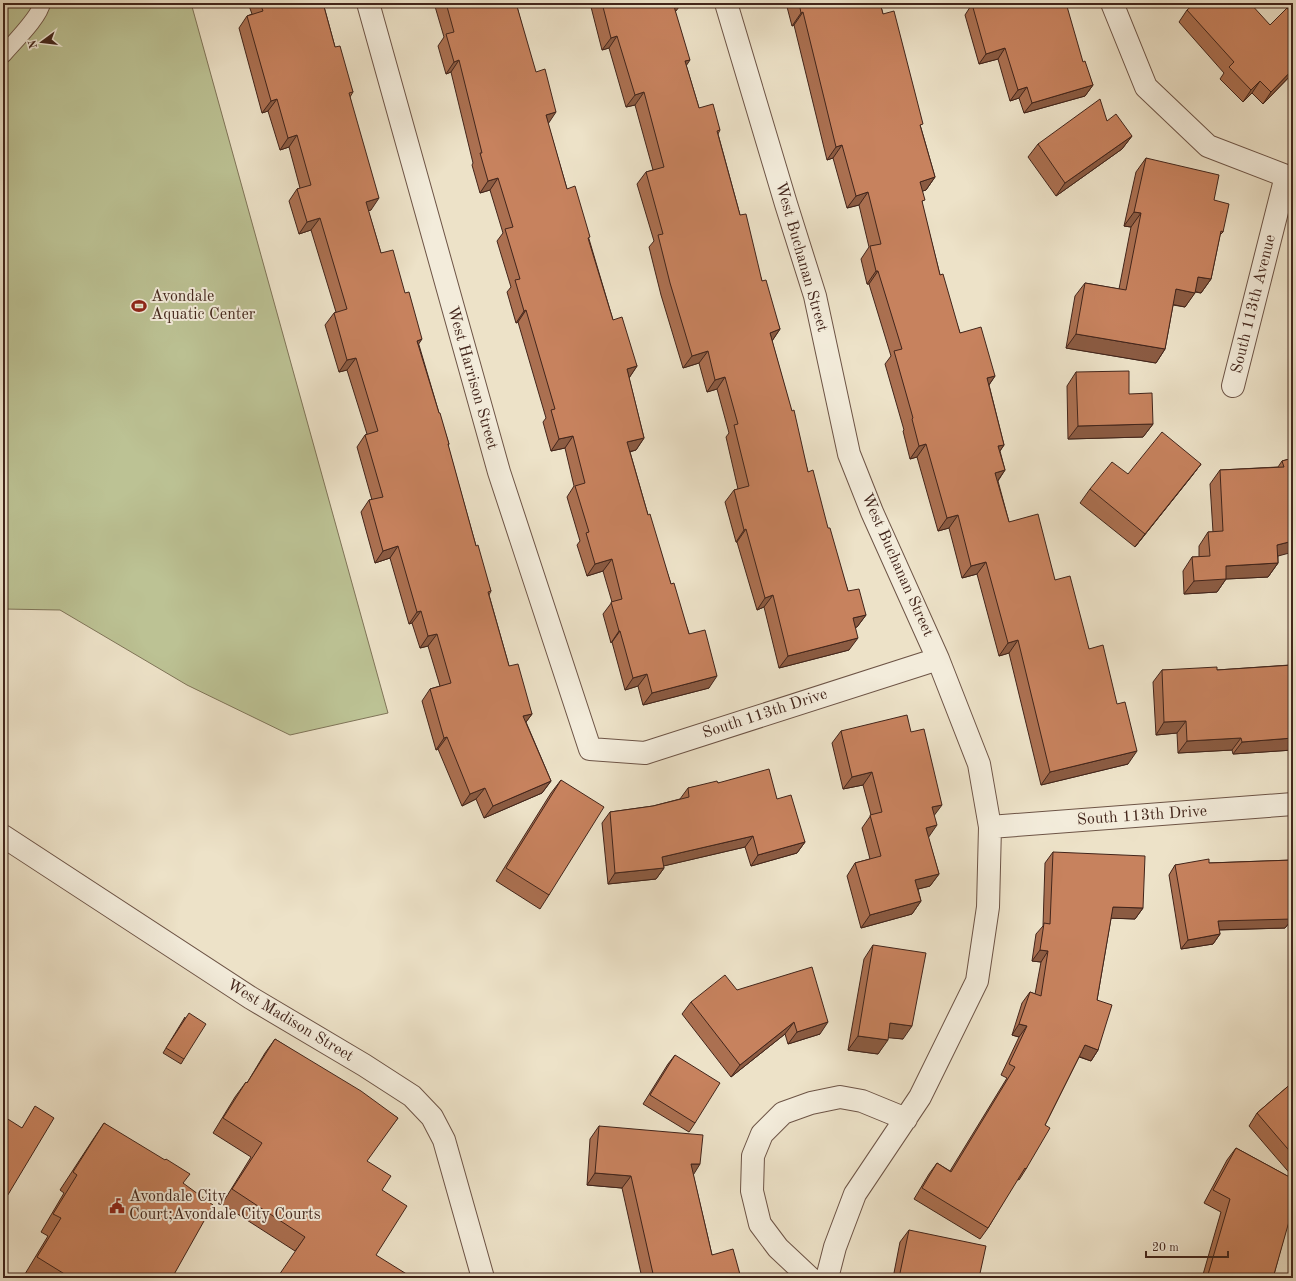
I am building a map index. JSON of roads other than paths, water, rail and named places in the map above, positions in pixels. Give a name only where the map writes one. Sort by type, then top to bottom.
[{"type":"street","name":"West Harrison Street","points":[[368,3],[499,472],[590,749]]},
{"type":"street","name":"West Buchanan Street","points":[[726,3],[815,296],[849,454],[872,512],[938,659],[979,764],[990,827],[988,908],[976,981],[920,1096],[855,1194],[835,1247],[827,1278]]},
{"type":"street","points":[[1112,3],[1146,87],[1208,146],[1290,176]]},
{"type":"street","name":"South 113th Avenue","points":[[1233,386],[1290,176]]},
{"type":"street","name":"South 113th Drive","points":[[590,749],[645,753],[938,659]]},
{"type":"street","name":"South 113th Drive","points":[[990,827],[1293,804]]},
{"type":"street","name":"West Madison Street","points":[[3,836],[240,991],[364,1065],[412,1096],[432,1117],[444,1140],[483,1278]]},
{"type":"street","points":[[810,1278],[778,1248],[760,1224],[752,1191],[753,1156],[762,1134],[784,1113],[811,1103],[840,1097],[862,1101],[906,1119]]},
{"type":"lane","points":[[3,55],[27,27],[41,8],[42,3]]},
{"type":"place","name":"Avondale Aquatic Center","points":[[139,306]]},
{"type":"place","name":"Avondale City Court;Avondale City Courts","points":[[117,1206]]}]
